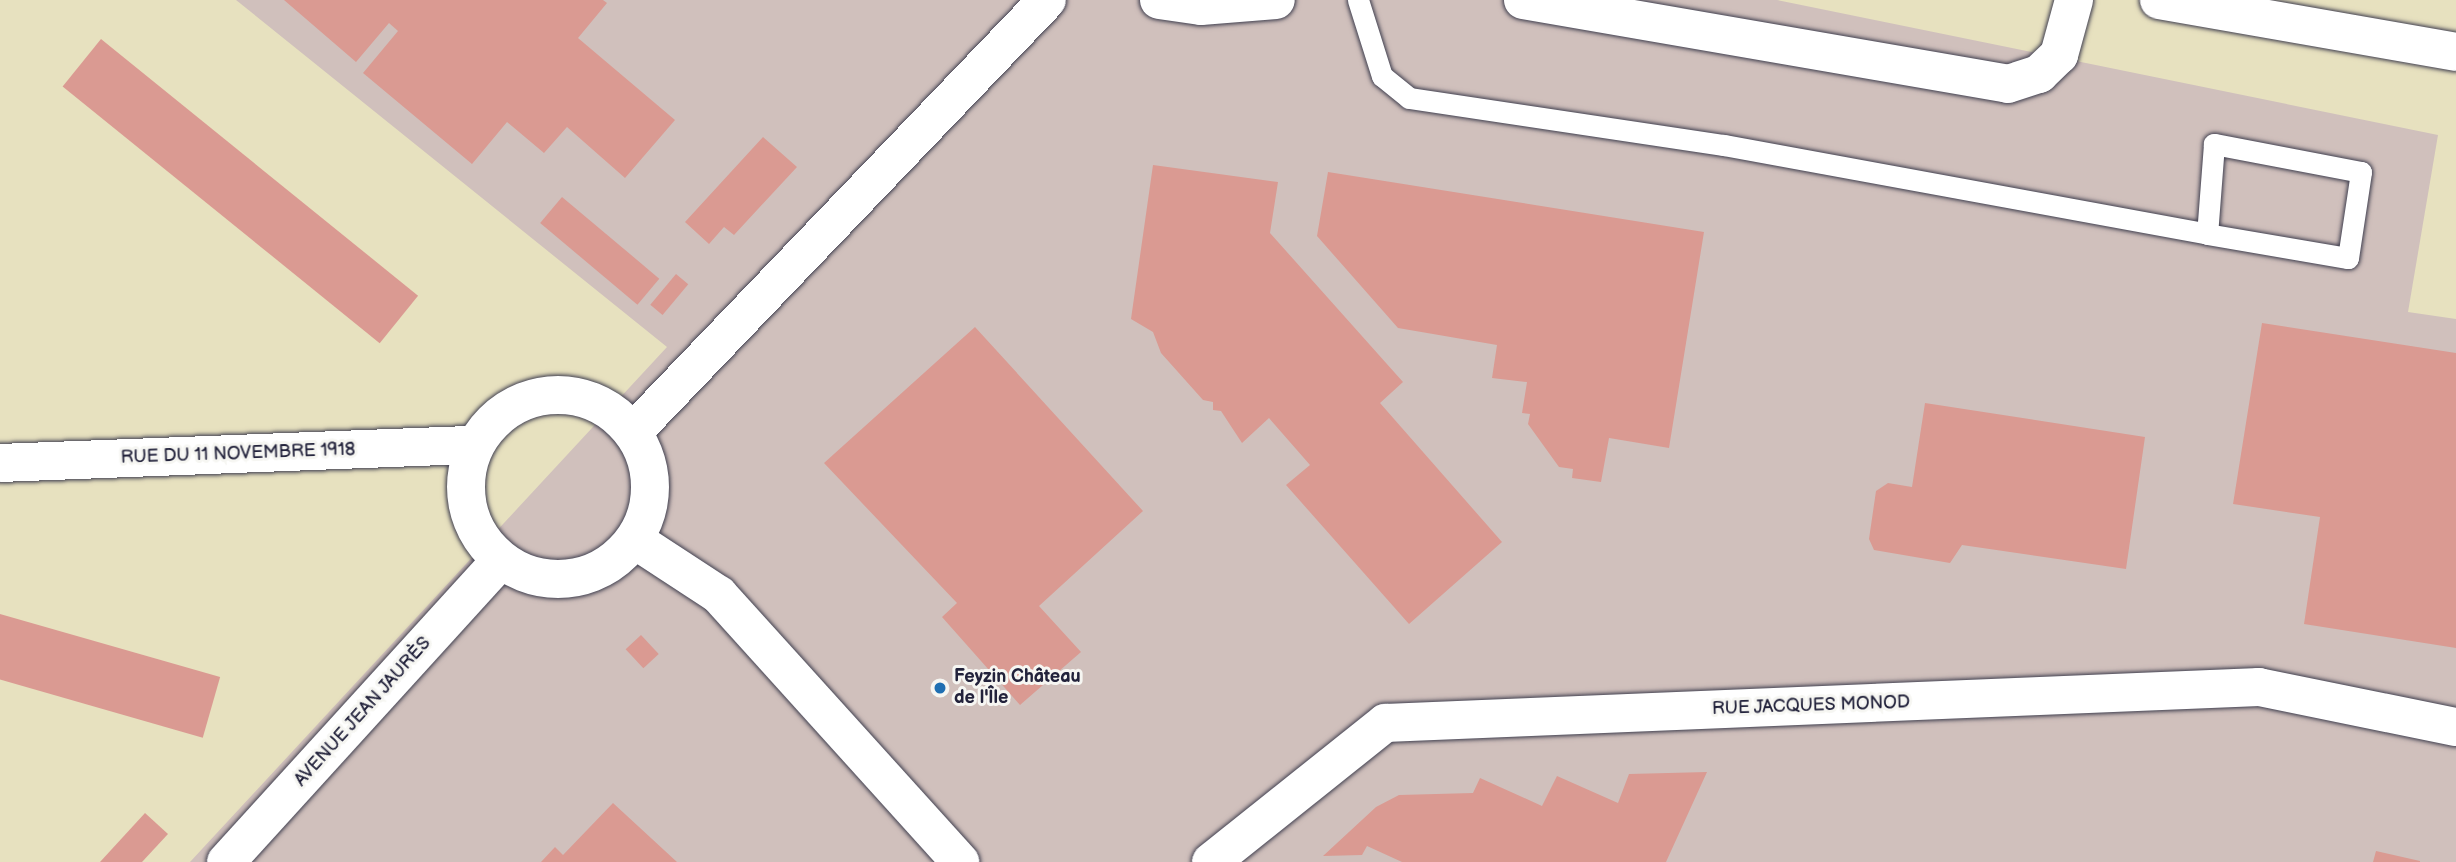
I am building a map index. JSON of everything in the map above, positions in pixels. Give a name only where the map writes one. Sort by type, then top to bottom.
[{"type":"street","points":[[633,432],[1047,0]]},
{"type":"street","points":[[1158,0],[1201,6],[1276,0]]},
{"type":"street","points":[[1523,0],[2008,84],[2039,74],[2059,55],[2074,0]]},
{"type":"street","points":[[2159,0],[2456,52]]},
{"type":"street","points":[[551,394],[582,397],[610,410],[633,432],[651,485],[635,540],[608,566],[572,580],[534,578],[500,561],[480,537],[467,508],[466,475],[475,444],[495,420],[521,402],[551,394]]},
{"type":"street","name":"RUE DU 11 NOVEMBRE 1918","points":[[0,463],[475,444]]},
{"type":"street","points":[[635,540],[719,595],[960,862]]},
{"type":"street","name":"AVENUE JEAN JAURÈS","points":[[226,862],[500,561]]},
{"type":"street","name":"RUE JACQUES MONOD","points":[[1211,862],[1385,723],[2259,687],[2456,727]]},
{"type":"lane","points":[[1358,0],[1382,76],[1409,98],[1724,145],[2207,234],[2348,258],[2361,172],[2214,144],[2207,234]]},
{"type":"shaded area","points":[[236,0],[1777,0],[2438,135],[2408,312],[2456,319],[2456,862],[190,862],[667,347]]},
{"type":"building","points":[[284,0],[603,0],[607,3],[578,38],[675,120],[625,178],[567,127],[544,153],[507,122],[472,164],[363,73],[398,31],[389,23],[356,62]]},
{"type":"building","points":[[101,39],[418,296],[380,343],[63,86]]},
{"type":"building","points":[[763,137],[797,167],[734,235],[724,227],[709,244],[685,222]]},
{"type":"building","points":[[1153,165],[1278,182],[1270,233],[1403,382],[1380,403],[1502,542],[1409,624],[1286,485],[1310,465],[1269,418],[1242,443],[1221,411],[1213,410],[1213,402],[1203,400],[1161,353],[1153,332],[1131,319]]},
{"type":"building","points":[[1328,172],[1704,232],[1669,448],[1609,438],[1601,482],[1572,478],[1573,469],[1559,467],[1528,424],[1530,414],[1522,413],[1527,382],[1492,378],[1497,345],[1398,328],[1317,236]]},
{"type":"building","points":[[562,197],[659,279],[637,305],[540,223]]},
{"type":"building","points":[[676,274],[688,284],[663,315],[650,305]]},
{"type":"building","points":[[2262,323],[2456,353],[2456,648],[2304,624],[2320,517],[2233,504]]},
{"type":"building","points":[[975,327],[1143,511],[1039,606],[1081,652],[1020,705],[942,617],[957,603],[824,463]]},
{"type":"building","points":[[1925,403],[2145,437],[2126,569],[1962,545],[1950,563],[1874,550],[1869,539],[1876,491],[1888,483],[1912,487]]},
{"type":"building","points":[[0,614],[220,677],[203,738],[0,680]]},
{"type":"building","points":[[641,635],[659,654],[643,668],[626,649]]},
{"type":"building","points":[[1707,772],[1666,862],[1402,862],[1367,846],[1362,855],[1323,856],[1376,807],[1399,795],[1473,793],[1480,778],[1542,806],[1557,776],[1618,803],[1629,774]]},
{"type":"building","points":[[613,803],[677,862],[541,862],[555,847],[563,855]]},
{"type":"building","points":[[145,813],[168,834],[142,862],[100,862]]},
{"type":"building","points":[[2376,851],[2420,861],[2420,862],[2373,862]]},
{"type":"place","name":"Feyzin Château de l'Île","points":[[940,688]]}]
